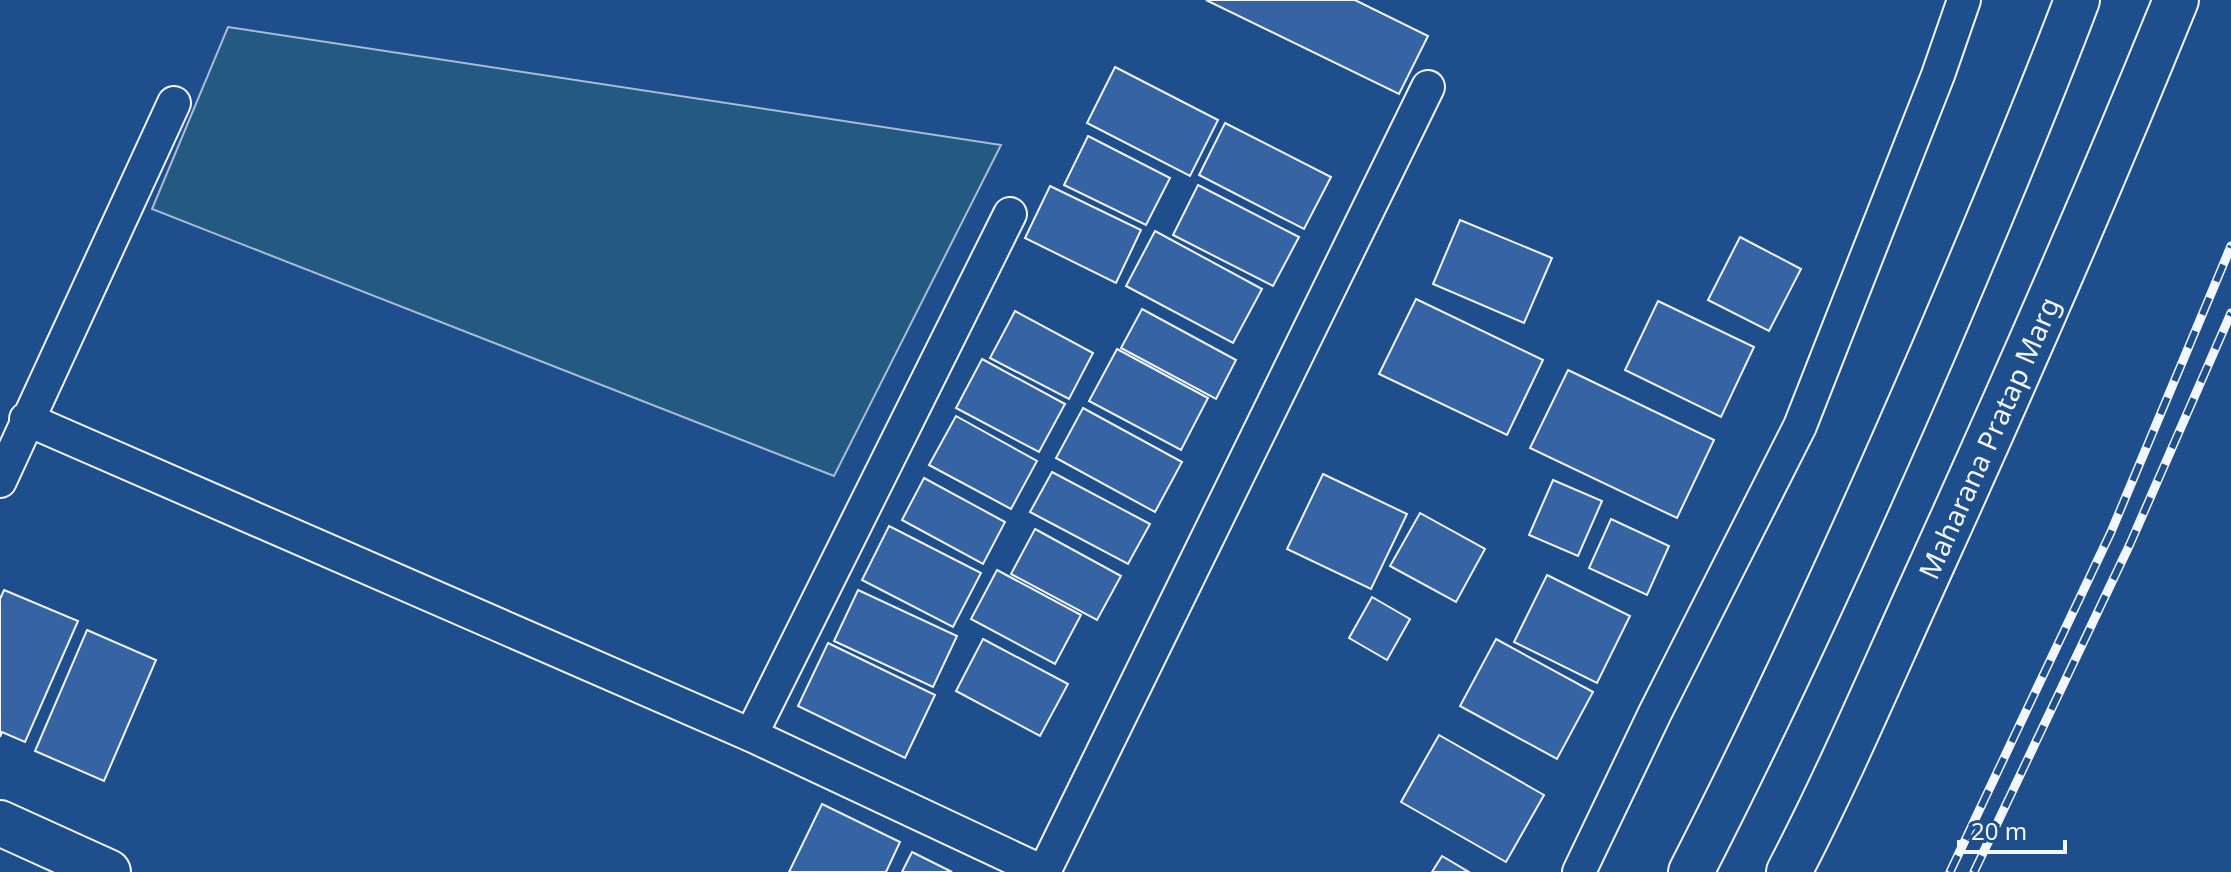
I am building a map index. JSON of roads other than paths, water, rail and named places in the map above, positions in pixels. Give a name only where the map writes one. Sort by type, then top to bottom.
[{"type":"main road","points":[[1691,872],[1743,771],[1888,456],[2032,121],[2077,0]]},
{"type":"main road","name":"Maharana Pratap Marg","points":[[1789,872],[1819,815],[1958,507],[2119,140],[2176,0]]},
{"type":"main road","points":[[0,823],[108,872]]},
{"type":"street","points":[[1579,872],[1655,713],[1800,426],[1938,75],[1964,0]]},
{"type":"street","points":[[26,419],[751,735],[1043,872],[1428,87]]},
{"type":"street","points":[[0,481],[174,103]]},
{"type":"street","points":[[751,735],[1010,214]]},
{"type":"railway","points":[[1950,872],[2111,532],[2231,246]]},
{"type":"railway","points":[[1974,872],[2130,544],[2231,313]]}]
